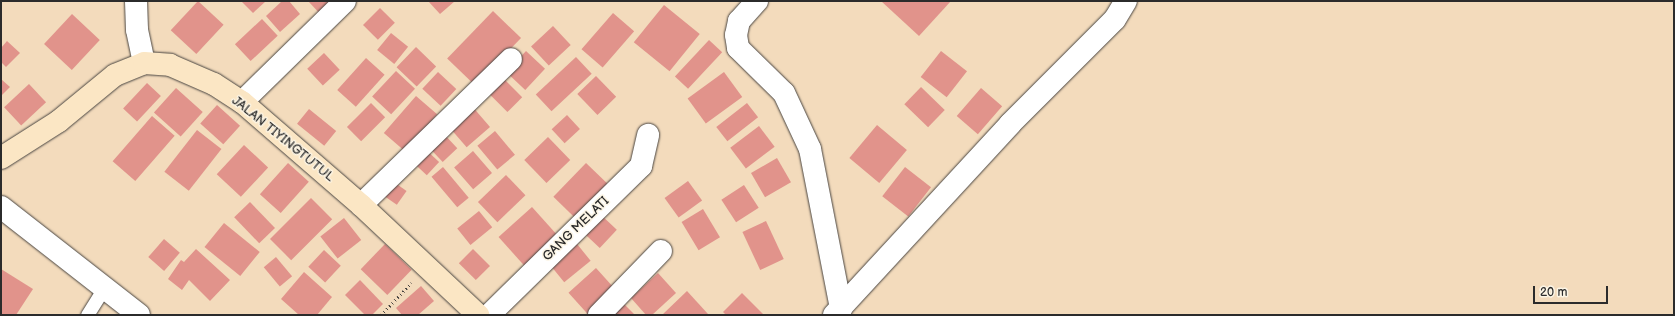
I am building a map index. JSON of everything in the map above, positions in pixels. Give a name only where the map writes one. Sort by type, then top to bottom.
[{"type":"street","points":[[136,1],[137,30],[144,63]]},
{"type":"street","points":[[242,102],[345,1]]},
{"type":"street","points":[[757,1],[739,21],[736,35],[738,48],[784,93],[810,149],[838,312]]},
{"type":"street","points":[[838,312],[1010,124],[1115,19],[1126,1]]},
{"type":"street","points":[[361,205],[511,59]]},
{"type":"street","name":"JALAN TIYINGTUTUL","points":[[1,158],[59,121],[115,75],[144,63],[170,65],[214,84],[242,102],[361,205],[478,315]]},
{"type":"street","name":"GANG MELATI","points":[[489,315],[641,166],[648,135]]},
{"type":"street","points":[[1,207],[103,289],[138,315]]},
{"type":"street","points":[[599,315],[661,251]]},
{"type":"lane","points":[[87,315],[103,289]]},
{"type":"path","points":[[381,315],[427,266]]},
{"type":"building","points":[[198,1],[224,25],[196,54],[171,30]]},
{"type":"building","points":[[241,1],[266,1],[253,13]]},
{"type":"building","points":[[282,1],[289,1],[300,14],[280,32],[266,16]]},
{"type":"building","points":[[308,1],[339,1],[323,17]]},
{"type":"building","points":[[428,1],[455,1],[440,14]]},
{"type":"building","points":[[881,1],[951,1],[919,36]]},
{"type":"building","points":[[664,5],[700,34],[670,71],[634,42]]},
{"type":"building","points":[[380,8],[395,23],[378,40],[363,25]]},
{"type":"building","points":[[493,11],[521,38],[475,86],[447,58]]},
{"type":"building","points":[[613,13],[634,31],[603,68],[582,49]]},
{"type":"building","points":[[72,14],[100,40],[72,70],[44,44]]},
{"type":"building","points":[[262,19],[278,36],[251,61],[235,44]]},
{"type":"building","points":[[553,26],[571,45],[549,65],[531,46]]},
{"type":"building","points":[[391,33],[408,47],[394,64],[377,50]]},
{"type":"building","points":[[709,40],[722,52],[688,89],[675,77]]},
{"type":"building","points":[[7,41],[20,53],[6,67],[1,62],[1,48]]},
{"type":"building","points":[[416,47],[436,66],[417,87],[397,67]]},
{"type":"building","points":[[526,51],[545,69],[525,90],[506,72]]},
{"type":"building","points":[[941,51],[967,71],[947,97],[921,77]]},
{"type":"building","points":[[324,53],[340,70],[323,86],[307,69]]},
{"type":"building","points":[[576,57],[592,74],[551,111],[536,95]]},
{"type":"building","points":[[366,58],[385,75],[356,107],[337,90]]},
{"type":"building","points":[[396,71],[415,89],[391,114],[372,97]]},
{"type":"building","points":[[438,72],[456,89],[441,106],[422,89]]},
{"type":"building","points":[[724,72],[742,97],[706,124],[688,98]]},
{"type":"building","points":[[501,76],[522,97],[507,112],[486,91]]},
{"type":"building","points":[[596,76],[616,97],[597,115],[577,94]]},
{"type":"building","points":[[1,79],[10,87],[1,96]]},
{"type":"building","points":[[147,83],[161,96],[137,122],[123,109]]},
{"type":"building","points":[[29,84],[46,102],[21,125],[4,107]]},
{"type":"building","points":[[921,87],[945,110],[928,127],[904,104]]},
{"type":"building","points":[[176,88],[203,112],[181,137],[154,113]]},
{"type":"building","points":[[981,88],[1002,106],[978,134],[957,116]]},
{"type":"building","points":[[416,96],[437,114],[405,151],[384,133]]},
{"type":"building","points":[[371,103],[385,117],[361,141],[347,127]]},
{"type":"building","points":[[747,103],[758,117],[727,141],[716,127]]},
{"type":"building","points":[[217,105],[240,126],[223,144],[200,124]]},
{"type":"building","points":[[471,105],[490,127],[467,147],[448,125]]},
{"type":"building","points":[[309,109],[336,131],[324,146],[297,124]]},
{"type":"building","points":[[567,115],[580,129],[565,143],[552,129]]},
{"type":"building","points":[[152,116],[175,136],[135,181],[113,161]]},
{"type":"building","points":[[877,125],[907,150],[879,183],[849,158]]},
{"type":"building","points":[[759,126],[775,147],[746,168],[730,148]]},
{"type":"building","points":[[197,130],[221,149],[189,191],[164,172]]},
{"type":"building","points":[[495,131],[515,155],[497,170],[477,146]]},
{"type":"building","points":[[443,133],[457,148],[443,162],[428,147]]},
{"type":"building","points":[[548,137],[570,160],[546,183],[524,160]]},
{"type":"building","points":[[244,145],[268,168],[241,197],[217,174]]},
{"type":"building","points":[[423,147],[439,162],[427,175],[411,160]]},
{"type":"building","points":[[473,151],[492,173],[473,189],[454,167]]},
{"type":"building","points":[[777,158],[791,182],[765,197],[751,173]]},
{"type":"building","points":[[288,163],[309,182],[281,213],[260,194]]},
{"type":"building","points":[[586,163],[608,184],[575,218],[553,197]]},
{"type":"building","points":[[443,167],[469,198],[457,207],[432,177]]},
{"type":"building","points":[[905,167],[931,187],[908,216],[882,196]]},
{"type":"building","points":[[506,175],[525,195],[497,222],[478,202]]},
{"type":"building","points":[[391,180],[407,191],[397,205],[381,194]]},
{"type":"building","points":[[688,181],[702,200],[679,217],[665,198]]},
{"type":"building","points":[[744,185],[759,208],[736,222],[721,200]]},
{"type":"building","points":[[311,198],[332,219],[291,260],[270,239]]},
{"type":"building","points":[[250,202],[275,228],[259,243],[234,217]]},
{"type":"building","points":[[532,207],[562,240],[529,271],[499,237]]},
{"type":"building","points":[[703,209],[720,237],[699,250],[682,222]]},
{"type":"building","points":[[479,211],[492,227],[470,245],[457,229]]},
{"type":"building","points":[[600,214],[617,230],[600,248],[583,232]]},
{"type":"building","points":[[344,218],[361,240],[338,259],[320,236]]},
{"type":"building","points":[[766,221],[784,259],[760,270],[742,232]]},
{"type":"building","points":[[224,223],[260,252],[240,276],[204,247]]},
{"type":"building","points":[[164,239],[180,253],[164,271],[148,257]]},
{"type":"building","points":[[573,239],[591,261],[564,282],[547,260]]},
{"type":"building","points":[[385,244],[412,270],[387,295],[361,269]]},
{"type":"building","points":[[196,249],[230,280],[210,301],[189,280],[182,290],[168,279],[181,260],[184,262]]},
{"type":"building","points":[[473,249],[490,266],[476,280],[459,263]]},
{"type":"building","points":[[324,250],[341,266],[325,283],[308,267]]},
{"type":"building","points":[[276,257],[292,276],[280,286],[264,267]]},
{"type":"building","points":[[596,268],[617,291],[590,315],[569,293]]},
{"type":"building","points":[[1,269],[33,289],[16,315],[1,315]]},
{"type":"building","points":[[304,272],[332,297],[317,315],[299,315],[281,299]]},
{"type":"building","points":[[658,273],[676,293],[652,315],[646,315],[631,298]]},
{"type":"building","points":[[360,280],[383,304],[372,315],[365,315],[345,295]]},
{"type":"building","points":[[421,286],[434,301],[418,315],[402,315],[396,308]]},
{"type":"building","points":[[687,291],[708,314],[662,315]]},
{"type":"building","points":[[742,293],[764,315],[726,315],[723,312]]},
{"type":"building","points":[[624,304],[635,315],[613,315]]}]
